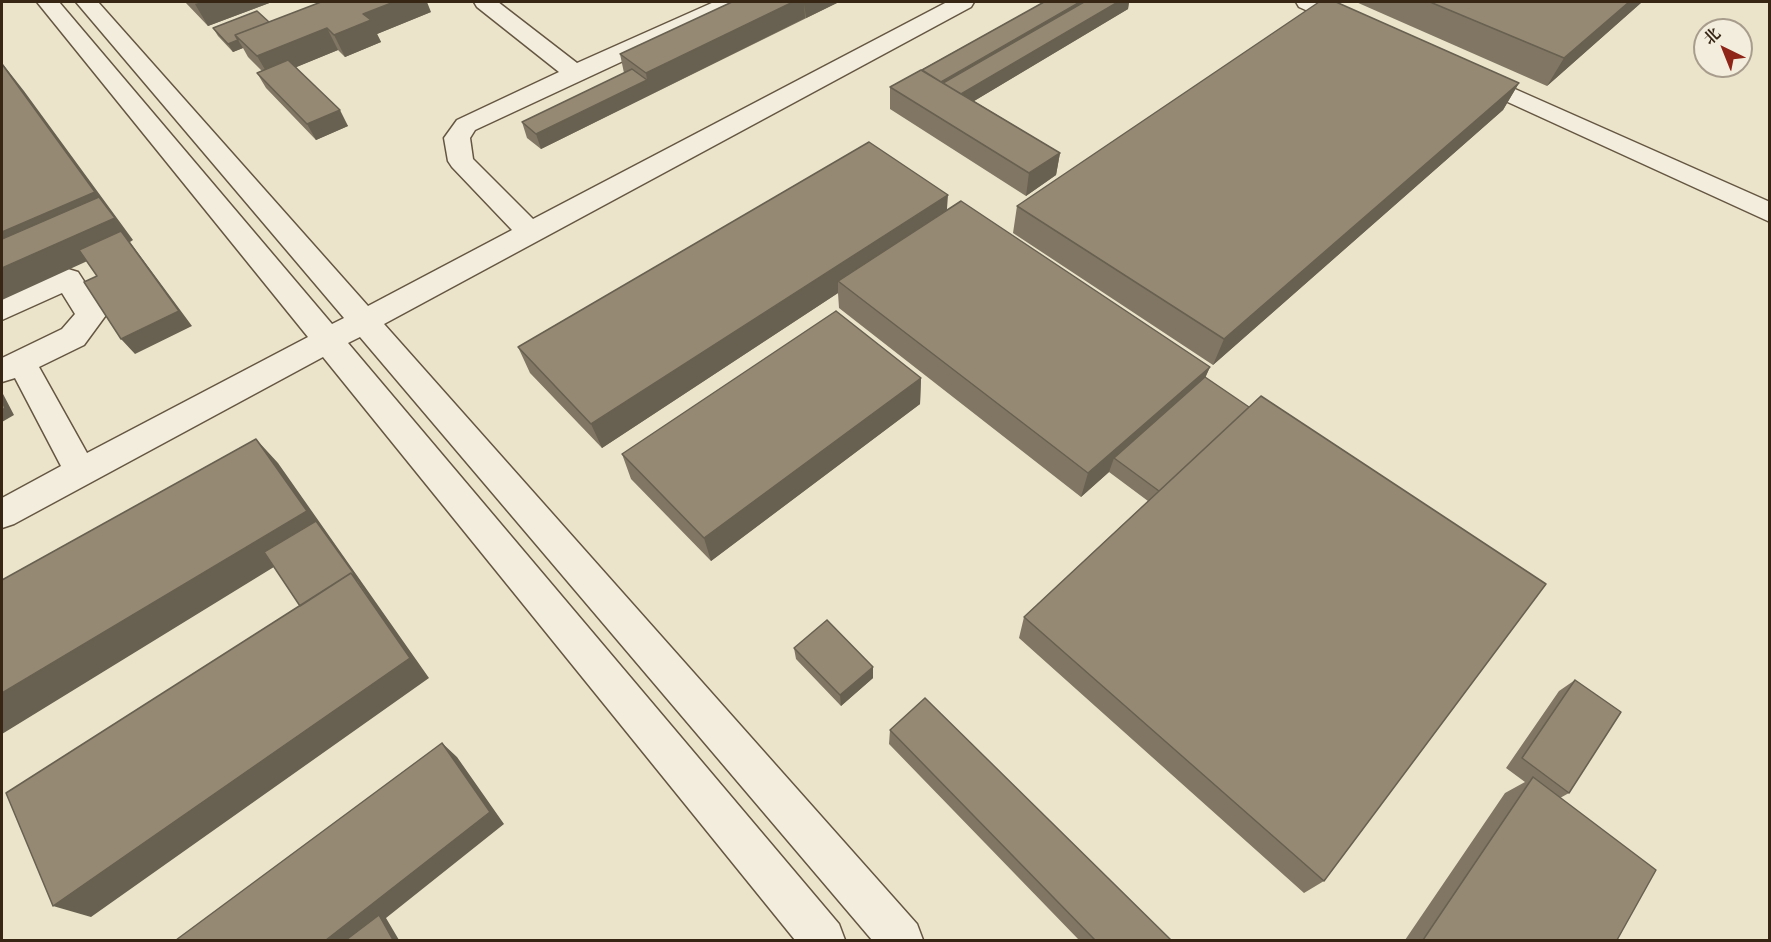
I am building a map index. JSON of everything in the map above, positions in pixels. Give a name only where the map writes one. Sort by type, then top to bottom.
[{"type":"street","points":[[48,2],[823,940]]},
{"type":"street","points":[[87,2],[901,940]]},
{"type":"street","points":[[485,2],[575,73]]},
{"type":"street","points":[[530,232],[461,161],[457,138],[466,125],[731,2]]},
{"type":"street","points":[[2,514],[963,2]]},
{"type":"street","points":[[1307,2],[1371,31]]},
{"type":"street","points":[[1447,65],[1770,213]]},
{"type":"street","points":[[2,309],[68,279],[91,315],[74,337],[11,367],[81,472]]},
{"type":"building","points":[[321,2],[394,2],[363,14],[371,20],[334,35],[327,28],[257,56],[235,35]]},
{"type":"building","points":[[732,2],[793,2],[646,73],[620,54]]},
{"type":"building","points":[[1044,2],[1080,2],[941,82],[922,70]]},
{"type":"building","points":[[1084,2],[1118,2],[961,94],[943,83]]},
{"type":"building","points":[[1319,2],[1336,2],[1519,83],[1224,339],[1017,206]]},
{"type":"building","points":[[1430,2],[1629,2],[1564,58]]},
{"type":"building","points":[[257,11],[269,22],[235,35],[238,40],[228,44],[213,28]]},
{"type":"building","points":[[288,60],[340,110],[307,124],[257,73]]},
{"type":"building","points":[[2,64],[95,192],[2,232]]},
{"type":"building","points":[[632,69],[647,80],[536,134],[522,122]]},
{"type":"building","points":[[921,70],[1060,153],[1029,173],[890,87]]},
{"type":"building","points":[[869,142],[948,195],[591,424],[518,347]]},
{"type":"building","points":[[99,197],[115,218],[2,268],[2,239]]},
{"type":"building","points":[[961,201],[1210,367],[1088,473],[838,281]]},
{"type":"building","points":[[121,231],[179,311],[121,339],[84,282],[97,276],[79,250]]},
{"type":"building","points":[[836,311],[921,378],[704,538],[622,454]]},
{"type":"building","points":[[1205,377],[1249,407],[1159,491],[1114,458]]},
{"type":"building","points":[[1261,396],[1546,584],[1324,881],[1024,617]]},
{"type":"building","points":[[256,439],[307,511],[2,693],[2,580]]},
{"type":"building","points":[[316,521],[360,582],[351,573],[300,606],[264,552]]},
{"type":"building","points":[[351,573],[410,658],[53,906],[6,793]]},
{"type":"building","points":[[827,620],[873,667],[840,695],[794,648]]},
{"type":"building","points":[[1575,680],[1621,712],[1569,793],[1522,758]]},
{"type":"building","points":[[925,698],[1171,940],[1095,940],[890,730]]},
{"type":"building","points":[[442,743],[490,812],[326,940],[176,940]]},
{"type":"building","points":[[1533,777],[1656,870],[1617,940],[1423,940]]},
{"type":"building","points":[[379,915],[393,940],[346,940]]}]
